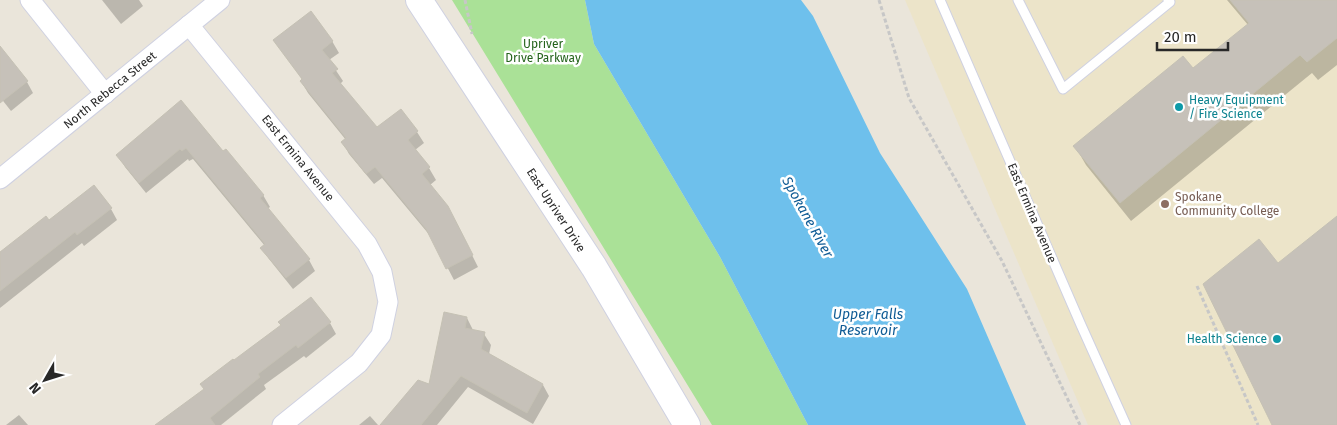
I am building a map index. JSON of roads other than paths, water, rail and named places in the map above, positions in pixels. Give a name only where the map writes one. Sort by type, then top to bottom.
[{"type":"street","points":[[30,0],[105,94]]},
{"type":"street","name":"North Rebecca Street","points":[[0,179],[220,0]]},
{"type":"street","name":"East Upriver Drive","points":[[419,0],[594,267],[687,425]]},
{"type":"street","name":"East Ermina Avenue","points":[[189,25],[367,244],[382,272],[388,302],[381,335],[359,363],[282,425]]},
{"type":"lane","name":"East Ermina Avenue","points":[[940,0],[1126,425]]},
{"type":"lane","points":[[1018,0],[1063,89],[1170,2],[1168,0]]},
{"type":"water","name":"Upper Falls Reservoir","points":[[585,0],[801,0],[813,16],[880,153],[967,289],[1026,425],[808,425],[720,257],[594,44]]},
{"type":"place","name":"Heavy Equipment / Fire Science","points":[[1179,107]]},
{"type":"place","name":"Spokane Community College","points":[[1165,204]]},
{"type":"place","name":"Health Science","points":[[1277,339]]},
{"type":"park label","name":"Upriver Drive Parkway","points":[[543,51]]},
{"type":"water label","name":"Spokane River","points":[[808,217]]}]
